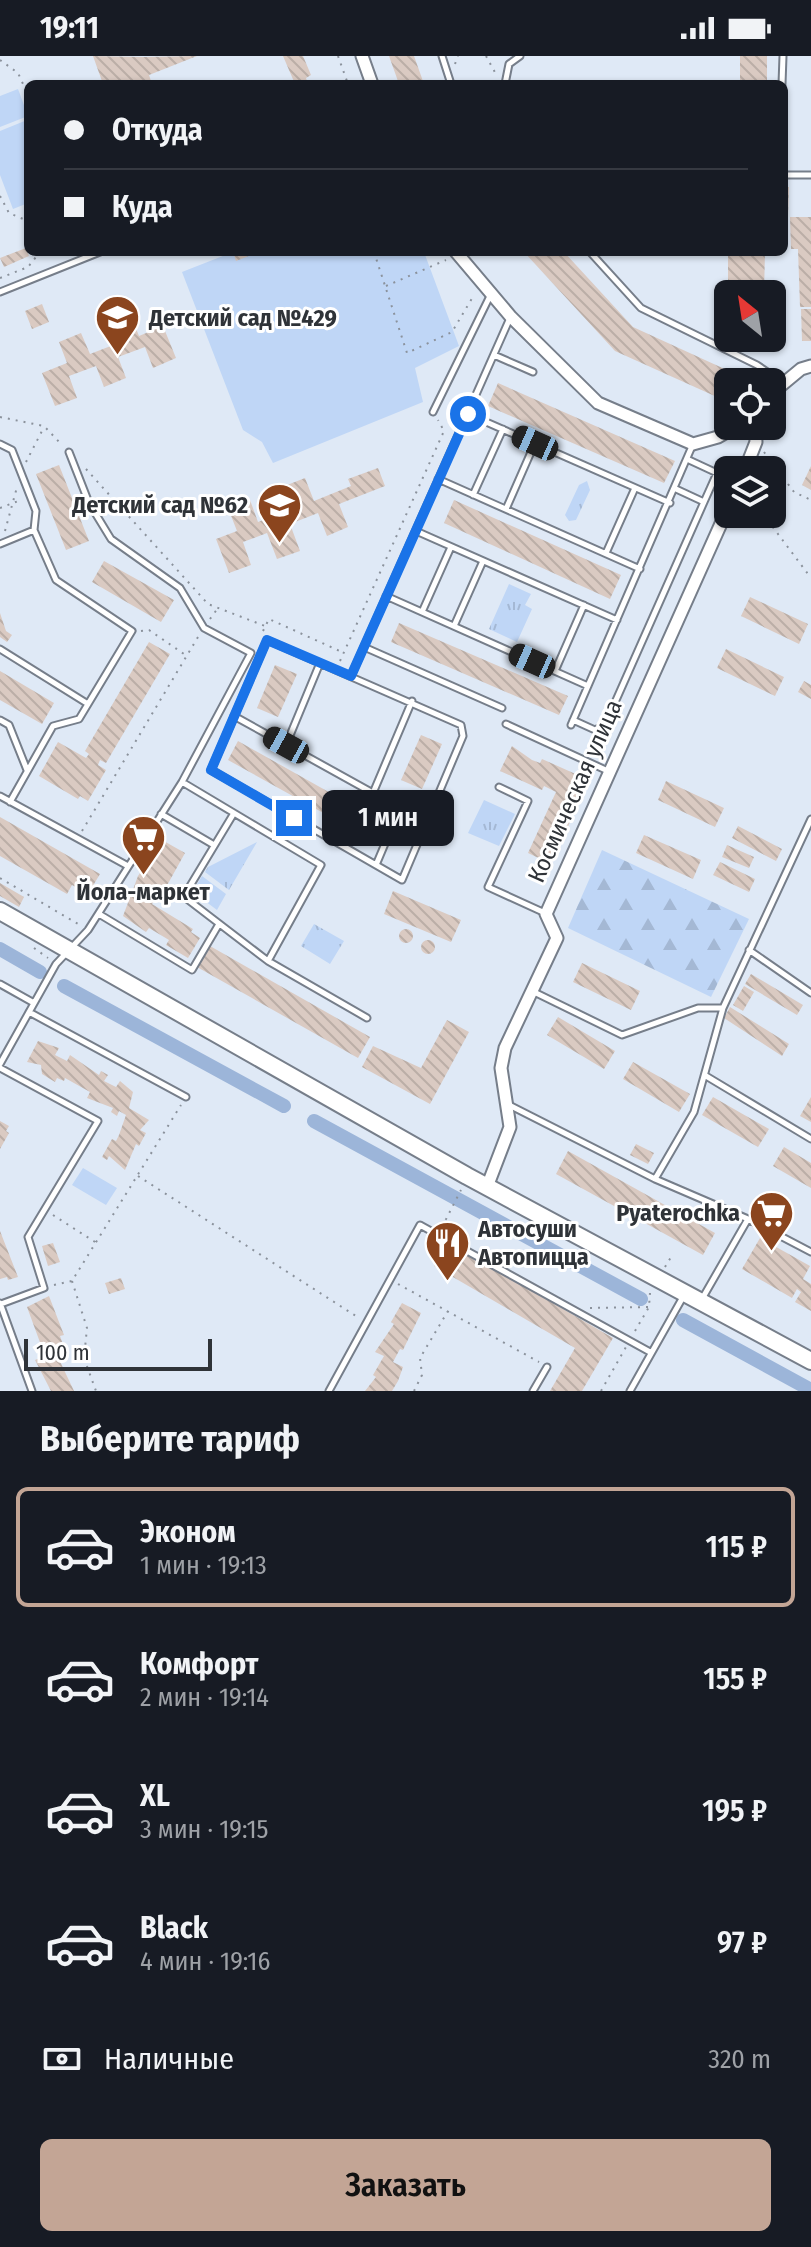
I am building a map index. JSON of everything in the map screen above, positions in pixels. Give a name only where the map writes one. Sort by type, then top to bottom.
[{"type":"street","points":[[362,56],[371,80]]},
{"type":"street","points":[[460,256],[511,317],[598,403],[693,444],[714,438]]},
{"type":"street","points":[[786,381],[811,366]]},
{"type":"street","points":[[750,456],[756,442]]},
{"type":"street","name":"Космическая улица","points":[[487,1187],[505,1148],[510,1127],[501,1068],[503,1058],[557,938],[546,914],[719,528]]},
{"type":"street","points":[[0,911],[487,1187],[811,1361]]},
{"type":"lane","points":[[442,56],[450,80]]},
{"type":"lane","points":[[504,80],[509,64],[520,56]]},
{"type":"lane","points":[[782,80],[783,56]]},
{"type":"lane","points":[[788,175],[811,175]]},
{"type":"lane","points":[[0,292],[90,256]]},
{"type":"lane","points":[[594,256],[641,308],[761,368]]},
{"type":"lane","points":[[433,412],[492,294]]},
{"type":"lane","points":[[351,676],[511,317]]},
{"type":"lane","points":[[494,355],[533,372]]},
{"type":"lane","points":[[468,414],[670,503]]},
{"type":"lane","points":[[473,495],[503,429]]},
{"type":"lane","points":[[506,509],[535,443]]},
{"type":"lane","points":[[0,444],[12,450],[36,511],[34,530],[56,580],[132,631],[79,719],[53,726],[10,802]]},
{"type":"lane","points":[[689,460],[717,473],[605,725],[595,730],[572,722],[689,460],[693,444]]},
{"type":"lane","points":[[32,1391],[0,1304],[44,1288],[28,1237],[98,1121],[0,1066],[56,964],[88,930],[182,782],[251,653],[204,628],[180,588],[111,539],[89,503],[69,452]]},
{"type":"lane","points":[[438,479],[640,569]]},
{"type":"lane","points":[[606,553],[635,488]]},
{"type":"lane","points":[[676,489],[704,502]]},
{"type":"lane","points":[[0,544],[34,530]]},
{"type":"lane","points":[[416,531],[617,620]]},
{"type":"lane","points":[[422,612],[451,547]]},
{"type":"lane","points":[[454,626],[483,561]]},
{"type":"lane","points":[[386,596],[588,686]]},
{"type":"lane","points":[[555,671],[584,605]]},
{"type":"lane","points":[[267,640],[351,676],[457,720],[463,731],[402,880],[211,770],[267,640]]},
{"type":"lane","points":[[364,647],[502,708]]},
{"type":"lane","points":[[0,649],[88,704]]},
{"type":"lane","points":[[286,745],[320,663]]},
{"type":"lane","points":[[373,793],[412,701]]},
{"type":"lane","points":[[234,716],[427,823]]},
{"type":"lane","points":[[0,720],[9,725],[27,770]]},
{"type":"lane","points":[[506,724],[610,772]]},
{"type":"lane","points":[[182,782],[321,865],[268,961]]},
{"type":"lane","points":[[499,787],[528,801],[488,887],[546,914]]},
{"type":"lane","points":[[0,796],[128,866]]},
{"type":"lane","points":[[376,865],[400,808]]},
{"type":"lane","points":[[234,813],[186,895],[190,902],[268,961],[367,1018]]},
{"type":"lane","points":[[161,814],[214,845]]},
{"type":"lane","points":[[655,1179],[694,1112],[723,1008],[811,819]]},
{"type":"lane","points":[[99,914],[192,970],[219,924]]},
{"type":"lane","points":[[749,950],[811,993]]},
{"type":"lane","points":[[0,984],[34,1003]]},
{"type":"lane","points":[[532,991],[622,1035],[698,1008],[723,1008]]},
{"type":"lane","points":[[29,1012],[186,1097]]},
{"type":"lane","points":[[706,1076],[811,1139]]},
{"type":"lane","points":[[509,1105],[655,1179],[810,1250]]},
{"type":"lane","points":[[701,1301],[748,1219]]},
{"type":"lane","points":[[329,1391],[420,1225],[650,1352]]},
{"type":"lane","points":[[630,1391],[685,1293]]},
{"type":"lane","points":[[533,1391],[547,1367]]},
{"type":"path","points":[[338,56],[347,80]]},
{"type":"path","points":[[486,56],[501,80]]},
{"type":"path","points":[[0,60],[18,73],[24,86]]},
{"type":"path","points":[[0,196],[9,213],[24,219]]},
{"type":"path","points":[[0,278],[28,267],[38,256]]},
{"type":"path","points":[[375,256],[407,353],[452,332],[482,282]]},
{"type":"path","points":[[386,286],[430,269],[452,256]]},
{"type":"path","points":[[251,653],[269,619],[343,653],[444,431],[433,412]]},
{"type":"path","points":[[0,417],[44,426],[208,604],[265,626]]},
{"type":"path","points":[[756,442],[794,492],[811,500]]},
{"type":"path","points":[[0,508],[30,496]]},
{"type":"path","points":[[774,528],[811,578]]},
{"type":"path","points":[[78,839],[185,655],[218,608]]},
{"type":"path","points":[[132,631],[149,630],[185,655]]},
{"type":"path","points":[[0,878],[88,930]]},
{"type":"path","points":[[44,1288],[72,1281],[186,1097]]},
{"type":"path","points":[[138,1176],[365,1322]]},
{"type":"path","points":[[438,1235],[462,1188]]},
{"type":"path","points":[[45,1210],[96,1242]]},
{"type":"path","points":[[601,1391],[649,1307],[651,1291],[671,1257]]},
{"type":"path","points":[[389,1279],[547,1367]]},
{"type":"path","points":[[72,1281],[87,1328],[84,1358],[96,1391]]},
{"type":"path","points":[[570,1308],[649,1307]]},
{"type":"path","points":[[414,1391],[422,1375],[420,1358],[448,1311]]},
{"type":"green space","points":[[18,89],[24,105],[24,118],[0,127],[0,96]]},
{"type":"green space","points":[[24,121],[24,205],[13,209],[0,175],[0,131]]},
{"type":"green space","points":[[223,256],[425,256],[459,346],[415,368],[423,402],[273,463],[262,442],[243,430],[182,272]]},
{"type":"green space","points":[[587,481],[590,490],[576,520],[569,521],[565,515],[579,485]]},
{"type":"green space","points":[[509,584],[531,594],[525,605],[532,609],[517,642],[489,629]]},
{"type":"green space","points":[[484,800],[515,814],[499,846],[468,833]]},
{"type":"green space","points":[[257,842],[229,890],[205,872],[208,867]]},
{"type":"green space","points":[[602,850],[749,919],[711,997],[568,928]]},
{"type":"green space","points":[[202,876],[226,894],[217,910],[197,895],[196,886]]},
{"type":"green space","points":[[314,924],[344,941],[330,964],[301,946]]},
{"type":"green space","points":[[83,1168],[117,1188],[106,1205],[72,1185]]},
{"type":"building","points":[[93,56],[197,56],[149,75],[151,80],[102,80]]},
{"type":"building","points":[[283,56],[303,56],[311,75],[307,80],[293,80]]},
{"type":"building","points":[[389,56],[414,56],[423,80],[398,80]]},
{"type":"building","points":[[740,56],[767,56],[767,80],[740,80]]},
{"type":"building","points":[[790,217],[811,217],[811,307],[800,307],[798,249],[791,249]]},
{"type":"building","points":[[24,249],[24,256],[29,256],[4,267],[0,258]]},
{"type":"building","points":[[528,256],[568,256],[633,327],[722,368],[714,368],[714,396],[615,351]]},
{"type":"building","points":[[728,256],[765,256],[764,280],[728,280]]},
{"type":"building","points":[[42,304],[49,322],[32,329],[25,311]]},
{"type":"building","points":[[801,309],[811,309],[811,341],[802,341]]},
{"type":"building","points":[[130,314],[139,336],[163,326],[176,358],[153,368],[145,347],[118,357],[126,378],[104,387],[96,366],[69,376],[77,398],[55,406],[42,373],[67,363],[59,342],[81,333],[90,354],[116,344],[108,323]]},
{"type":"building","points":[[498,383],[675,461],[664,483],[488,406]]},
{"type":"building","points":[[59,465],[89,541],[66,550],[36,474]]},
{"type":"building","points":[[811,466],[811,490],[802,485]]},
{"type":"building","points":[[378,468],[385,486],[339,504],[348,527],[327,536],[318,513],[290,524],[300,551],[277,559],[267,533],[243,542],[251,565],[229,573],[216,539],[237,531],[228,508],[250,500],[258,522],[291,509],[282,487],[305,478],[314,501],[351,486],[348,479]]},
{"type":"building","points":[[454,500],[621,575],[610,599],[444,523]]},
{"type":"building","points":[[104,561],[174,600],[161,622],[92,582]]},
{"type":"building","points":[[750,597],[808,624],[799,644],[741,616]]},
{"type":"building","points":[[0,613],[6,631],[12,635],[7,642],[0,637]]},
{"type":"building","points":[[399,623],[568,696],[559,715],[391,642]]},
{"type":"building","points":[[149,642],[170,654],[106,763],[100,760],[98,765],[106,770],[88,801],[80,796],[78,799],[39,776],[58,742],[86,758],[89,754],[85,751]]},
{"type":"building","points":[[726,649],[784,677],[775,696],[717,668]]},
{"type":"building","points":[[275,665],[297,674],[278,717],[257,708]]},
{"type":"building","points":[[0,671],[54,703],[42,724],[0,700]]},
{"type":"building","points":[[804,681],[811,685],[811,699],[798,692]]},
{"type":"building","points":[[421,735],[442,744],[422,789],[401,780]]},
{"type":"building","points":[[238,741],[382,822],[372,840],[228,760]]},
{"type":"building","points":[[512,746],[532,760],[540,763],[542,759],[589,780],[551,864],[528,853],[556,792],[544,786],[542,790],[500,771]]},
{"type":"building","points":[[666,781],[724,808],[715,827],[658,800]]},
{"type":"building","points":[[0,817],[100,874],[88,894],[72,885],[67,894],[0,856]]},
{"type":"building","points":[[738,826],[782,849],[776,861],[732,838]]},
{"type":"building","points":[[644,835],[701,860],[693,879],[636,853]]},
{"type":"building","points":[[162,840],[185,853],[160,898],[157,896],[152,904],[193,929],[191,932],[200,938],[188,958],[166,945],[169,940],[149,928],[146,932],[123,916],[138,876]]},
{"type":"building","points":[[727,845],[754,857],[749,868],[722,857]]},
{"type":"building","points":[[720,862],[755,879],[749,892],[713,875]]},
{"type":"building","points":[[0,883],[24,897],[19,907],[0,896]]},
{"type":"building","points":[[393,891],[461,920],[451,942],[384,914]]},
{"type":"building","points":[[406,929],[413,936],[406,943],[399,936]]},
{"type":"building","points":[[428,940],[435,947],[428,954],[421,947]]},
{"type":"building","points":[[210,946],[370,1037],[358,1058],[197,967]]},
{"type":"building","points":[[582,963],[640,991],[631,1010],[573,982]]},
{"type":"building","points":[[751,974],[803,1005],[797,1015],[745,984]]},
{"type":"building","points":[[744,986],[754,992],[743,1011],[733,1005]]},
{"type":"building","points":[[730,1007],[789,1044],[782,1056],[724,1018]]},
{"type":"building","points":[[558,1017],[615,1051],[604,1069],[547,1035]]},
{"type":"building","points":[[447,1020],[469,1032],[430,1104],[362,1067],[373,1046],[421,1068]]},
{"type":"building","points":[[38,1041],[59,1048],[55,1055],[67,1061],[70,1055],[99,1075],[101,1071],[108,1075],[104,1081],[116,1087],[120,1081],[133,1092],[129,1108],[149,1120],[140,1130],[146,1133],[139,1146],[136,1144],[125,1170],[109,1156],[107,1160],[102,1157],[112,1139],[116,1141],[126,1115],[119,1111],[117,1116],[111,1112],[113,1108],[87,1098],[90,1092],[65,1078],[64,1081],[57,1078],[55,1082],[42,1074],[41,1065],[27,1062]]},
{"type":"building","points":[[633,1062],[690,1094],[679,1112],[623,1079]]},
{"type":"building","points":[[713,1097],[769,1129],[758,1147],[702,1115]]},
{"type":"building","points":[[811,1097],[811,1122],[800,1116]]},
{"type":"building","points":[[0,1121],[9,1126],[6,1131],[9,1133],[0,1149]]},
{"type":"building","points":[[636,1144],[654,1153],[648,1164],[630,1155]]},
{"type":"building","points":[[784,1147],[811,1163],[811,1188],[773,1166]]},
{"type":"building","points":[[568,1151],[715,1233],[703,1255],[556,1174]]},
{"type":"building","points":[[0,1231],[18,1277],[8,1280],[7,1277],[0,1279]]},
{"type":"building","points":[[760,1238],[810,1266],[803,1279],[811,1284],[811,1311],[795,1302],[801,1292],[797,1289],[792,1298],[742,1269]]},
{"type":"building","points":[[448,1242],[613,1338],[582,1391],[550,1391],[575,1348],[434,1266]]},
{"type":"building","points":[[53,1243],[60,1262],[48,1266],[42,1246]]},
{"type":"building","points":[[121,1278],[125,1289],[109,1294],[105,1283]]},
{"type":"building","points":[[49,1296],[64,1335],[60,1336],[65,1350],[56,1353],[74,1391],[51,1391],[35,1360],[45,1356],[27,1307]]},
{"type":"building","points":[[402,1303],[421,1313],[403,1350],[400,1349],[393,1362],[403,1367],[398,1381],[392,1391],[365,1391],[376,1377],[373,1375],[384,1356],[375,1352],[394,1324],[391,1322]]},
{"type":"waterway","points":[[0,949],[40,972]]},
{"type":"waterway","points":[[64,986],[284,1106]]},
{"type":"waterway","points":[[314,1121],[641,1299]]},
{"type":"waterway","points":[[683,1320],[811,1390]]},
{"type":"place","name":"Детский сад №429","points":[[118,357]]},
{"type":"place","name":"Детский сад №62","points":[[279,544]]},
{"type":"place","name":"Йола-маркет","points":[[143,877]]},
{"type":"place","name":"Pyaterochka","points":[[771,1252]]},
{"type":"place","name":"Автосуши Автопицца","points":[[447,1282]]},
{"type":"route","points":[[294,818],[211,770],[267,640],[351,676],[468,414]]}]
